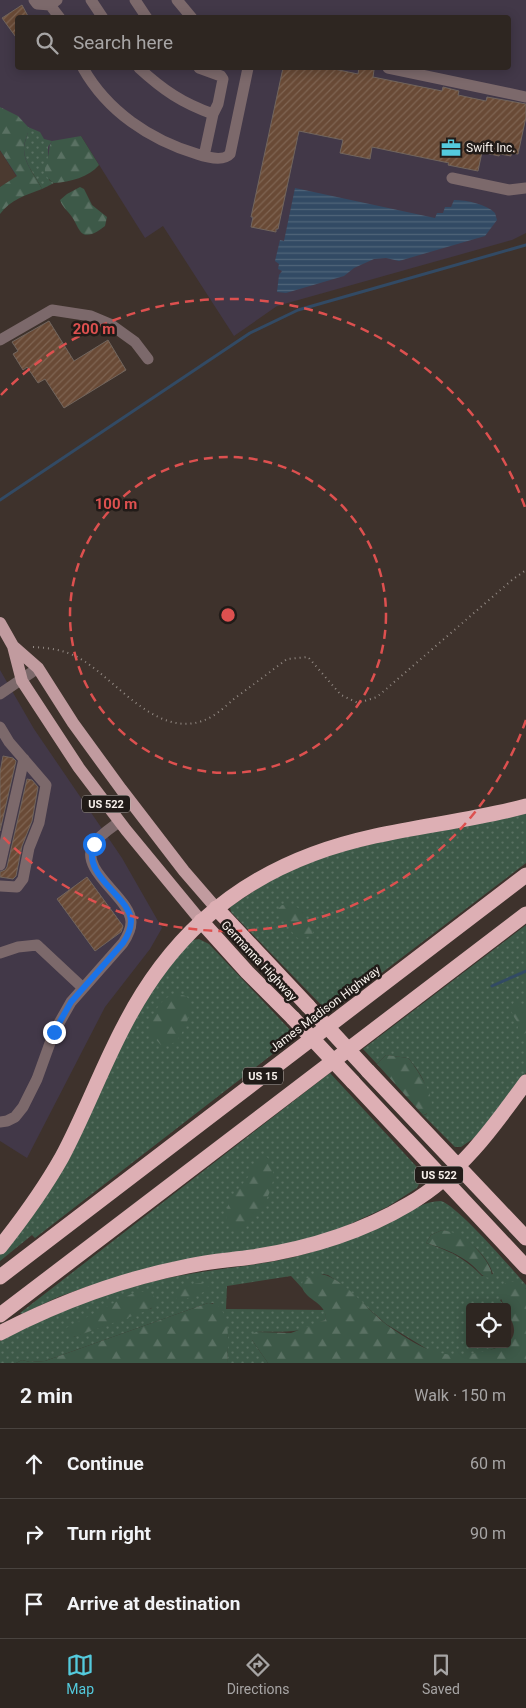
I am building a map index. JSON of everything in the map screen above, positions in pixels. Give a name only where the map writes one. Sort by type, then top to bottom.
[{"type":"highway","points":[[0,1247],[29,1210],[62,1156],[124,1025],[140,998],[181,941],[216,908],[236,893],[284,866],[344,843],[376,835],[495,814],[526,806]]},
{"type":"highway","name":"James Madison Highway","points":[[0,1277],[526,875]]},
{"type":"highway","name":"Germanna Highway","points":[[216,908],[526,1238]]},
{"type":"highway","name":"US 15","points":[[0,1316],[526,914]]},
{"type":"highway","name":"Germanna Highway","points":[[201,921],[526,1268]]},
{"type":"highway","points":[[0,1333],[61,1304],[101,1289],[190,1265],[279,1253],[324,1241],[390,1214],[417,1199],[458,1166],[497,1123],[526,1082]]},
{"type":"main road","name":"Germanna Highway","points":[[0,623],[13,646],[22,680],[79,768],[120,822],[201,921]]},
{"type":"main road","name":"Germanna Highway","points":[[13,646],[38,668],[73,723],[115,782],[184,871],[216,908]]},
{"type":"lane","points":[[34,0],[37,4],[53,2],[59,15]]},
{"type":"lane","points":[[91,0],[101,15]]},
{"type":"lane","points":[[135,0],[145,15]]},
{"type":"lane","points":[[178,0],[190,15]]},
{"type":"lane","points":[[83,70],[101,94],[126,118],[160,140],[177,148],[204,156],[225,157],[230,154],[248,70]]},
{"type":"lane","points":[[141,70],[155,83],[180,100],[213,114]]},
{"type":"lane","points":[[204,70],[223,79],[204,156]]},
{"type":"lane","points":[[398,70],[526,97]]},
{"type":"lane","points":[[452,178],[509,190],[526,188]]},
{"type":"lane","points":[[0,340],[52,310],[91,316],[110,324],[135,342],[148,359]]},
{"type":"lane","points":[[0,694],[38,668]]},
{"type":"lane","points":[[0,886],[17,887],[24,880],[29,848],[40,823],[46,785],[1,733]]},
{"type":"lane","points":[[0,865],[24,759]]},
{"type":"lane","points":[[0,1122],[7,1122],[15,1117],[23,1107],[37,1079],[54,1032],[71,1002],[123,943],[129,932],[131,922],[129,913],[100,875],[91,860],[90,852],[94,844],[120,822]]},
{"type":"lane","points":[[0,953],[18,947],[37,945],[83,988]]},
{"type":"path","points":[[13,646],[52,648],[67,652],[84,661],[143,708],[169,722],[187,724],[211,717],[287,659],[299,657],[308,657],[341,695],[358,703],[377,697],[526,570]]},
{"type":"shaded area","points":[[0,0],[526,0],[526,233],[512,240],[277,306],[234,336],[163,226],[145,238],[81,136],[17,177],[0,150]]},
{"type":"shaded area","points":[[0,150],[17,177],[0,187]]},
{"type":"shaded area","points":[[0,670],[34,729],[122,858],[162,928],[150,949],[105,1007],[27,1158],[0,1141]]},
{"type":"green space","points":[[0,107],[18,116],[29,128],[24,154],[42,189],[13,202],[0,214],[0,187],[17,176],[0,150]]},
{"type":"green space","points":[[28,127],[40,132],[44,139],[52,141],[48,147],[49,180],[54,183],[42,189],[28,165],[25,154],[24,146]]},
{"type":"green space","points":[[81,136],[99,165],[90,173],[79,178],[54,183],[47,177],[45,172],[52,141]]},
{"type":"green space","points":[[80,187],[84,189],[92,205],[107,217],[105,226],[89,235],[83,234],[80,231],[60,200]]},
{"type":"green space","points":[[526,809],[526,863],[329,1013],[231,912],[230,907],[275,877],[319,856]]},
{"type":"green space","points":[[282,905],[295,906],[306,913],[306,924],[313,930],[313,935],[299,939],[295,936],[279,914],[278,909]]},
{"type":"green space","points":[[526,925],[526,1073],[474,1138],[461,1147],[455,1147],[423,1115],[427,1114],[427,1091],[423,1079],[410,1060],[408,1058],[386,1055],[377,1064],[363,1049]]},
{"type":"green space","points":[[199,939],[209,944],[296,1036],[35,1238],[32,1235],[0,1261],[0,1251],[130,1023],[177,954],[193,940]]},
{"type":"green space","points":[[173,995],[183,995],[188,998],[190,1013],[179,1038],[171,1044],[161,1045],[149,1032],[150,1027],[153,1015],[163,1000]]},
{"type":"green space","points":[[514,1002],[526,1011],[526,1033],[519,1037],[516,1034],[519,1024],[512,1011]]},
{"type":"green space","points":[[386,1055],[408,1058],[410,1060],[429,1092],[432,1106],[431,1112],[423,1115],[377,1064]]},
{"type":"green space","points":[[330,1073],[416,1166],[421,1174],[421,1180],[417,1188],[387,1207],[337,1230],[293,1244],[89,1286],[58,1297],[22,1314],[20,1313]]},
{"type":"green space","points":[[262,1156],[267,1157],[272,1166],[272,1185],[269,1194],[264,1204],[246,1227],[234,1229],[227,1220],[227,1208],[248,1177],[256,1159]]},
{"type":"green space","points":[[441,1201],[449,1205],[484,1238],[526,1285],[526,1289],[523,1287],[500,1300],[502,1303],[466,1303],[466,1348],[495,1348],[481,1354],[467,1357],[435,1354],[386,1324],[340,1283],[323,1274],[302,1284],[303,1289],[291,1276],[227,1286],[226,1309],[325,1310],[325,1320],[307,1328],[291,1331],[256,1332],[252,1340],[268,1363],[227,1363],[228,1336],[213,1303],[208,1303],[45,1361],[30,1362],[22,1360],[16,1363],[0,1363],[0,1341],[63,1311],[106,1295],[151,1282],[282,1260],[318,1250],[399,1217],[424,1204]],"holes":[[[442,1230],[466,1240],[480,1252],[493,1274],[482,1276],[457,1256],[426,1243],[431,1235]],[[127,1296],[152,1308],[73,1337]]]},
{"type":"green space","points":[[442,1230],[461,1236],[471,1243],[490,1268],[491,1278],[483,1275],[467,1261],[445,1249],[426,1243],[431,1235]]},
{"type":"green space","points":[[318,1274],[336,1280],[401,1335],[426,1349],[451,1355],[464,1355],[495,1348],[511,1348],[511,1339],[514,1332],[511,1320],[511,1303],[503,1303],[500,1293],[501,1288],[508,1282],[520,1284],[526,1289],[526,1363],[268,1363],[252,1340],[252,1334],[256,1332],[291,1333],[325,1320],[323,1308],[304,1292],[303,1280]]},
{"type":"green space","points":[[204,1283],[210,1288],[209,1290],[183,1300],[177,1299],[175,1296],[184,1287],[191,1284]]},
{"type":"green space","points":[[136,1292],[148,1292],[152,1295],[156,1299],[153,1306],[146,1311],[77,1336],[67,1335],[66,1328]]},
{"type":"green space","points":[[208,1303],[216,1305],[222,1310],[225,1318],[228,1337],[227,1363],[16,1363],[22,1360],[30,1362],[45,1361]]},
{"type":"water","points":[[295,188],[435,218],[437,213],[443,213],[445,207],[451,207],[454,200],[465,201],[482,205],[491,210],[495,213],[497,220],[485,236],[399,261],[386,258],[374,259],[354,268],[344,276],[286,293],[277,292],[279,275],[282,271],[278,269],[279,264],[275,261],[280,240],[284,241]]},
{"type":"building","points":[[22,5],[27,15],[15,15],[15,36],[2,18]]},
{"type":"building","name":"Swift Inc.","points":[[283,70],[339,70],[358,74],[359,70],[374,70],[373,77],[442,91],[443,87],[459,91],[458,95],[486,101],[487,97],[526,104],[526,117],[518,154],[511,153],[511,156],[500,154],[499,156],[482,152],[478,171],[372,147],[370,159],[340,153],[343,140],[299,131],[278,229],[276,229],[276,232],[251,227],[253,217],[251,217]]},
{"type":"building","points":[[49,321],[74,361],[108,340],[126,370],[64,408],[45,379],[38,383],[27,367],[23,370],[13,354],[18,351],[12,342]]},
{"type":"building","points":[[3,756],[13,758],[16,761],[0,831],[0,772]]},
{"type":"building","points":[[27,779],[32,780],[38,787],[32,821],[22,846],[16,876],[13,879],[0,877],[0,872],[7,867]]},
{"type":"building","points":[[87,877],[123,926],[121,932],[95,951],[57,899]]},
{"type":"waterway","points":[[0,500],[250,333],[298,310],[526,245]]},
{"type":"waterway","points":[[492,986],[526,971]]},
{"type":"place","name":"Swift Inc.","points":[[451,148]]},
{"type":"route","points":[[54,1032],[71,1002],[123,943],[129,932],[131,922],[129,913],[91,860],[90,852],[94,844]]}]
